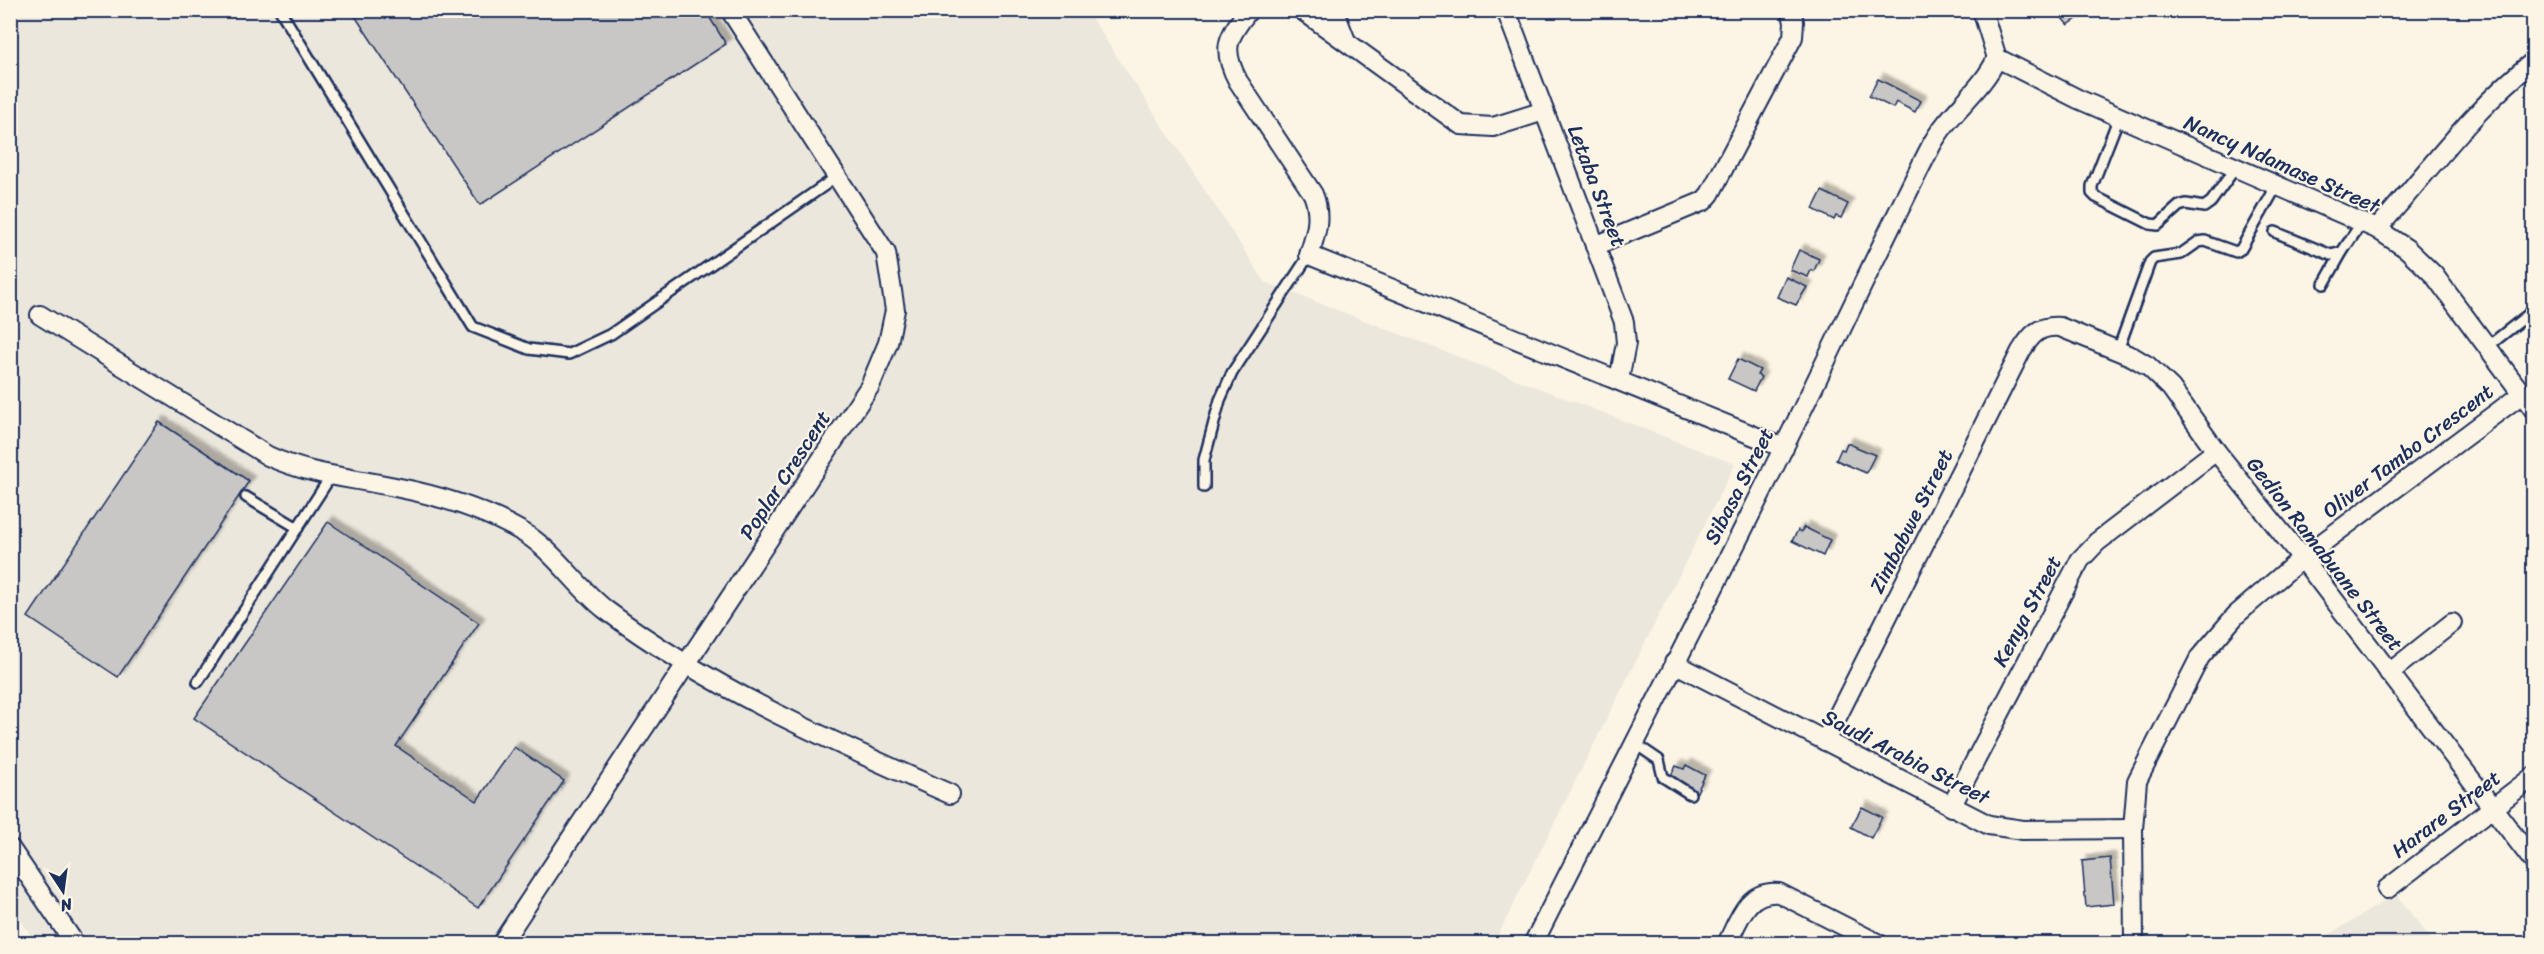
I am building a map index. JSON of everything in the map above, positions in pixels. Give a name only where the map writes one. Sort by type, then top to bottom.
[{"type":"street","name":"Poplar Crescent","points":[[501,944],[870,386],[888,343],[895,310],[886,253],[730,10]]},
{"type":"street","points":[[1249,10],[1233,29],[1228,40],[1229,61],[1238,81],[1317,203],[1318,223],[1309,255],[1784,448]]},
{"type":"street","points":[[1302,10],[1461,125],[1493,127],[1544,111]]},
{"type":"street","points":[[1334,10],[1346,41]]},
{"type":"street","name":"Letaba Street","points":[[1506,10],[1624,322],[1626,343],[1618,380]]},
{"type":"street","points":[[1596,246],[1704,201],[1792,38],[1794,22],[1791,10]]},
{"type":"street","points":[[1982,10],[1997,58]]},
{"type":"street","name":"Nancy Ndamase Street","points":[[1997,58],[2119,117],[2369,226],[2407,249],[2434,275],[2534,410]]},
{"type":"street","name":"Sibasa Street","points":[[1533,944],[1784,448],[1836,336],[1934,140],[1956,110],[1988,77],[1997,58]]},
{"type":"street","points":[[2369,226],[2505,83],[2534,61]]},
{"type":"street","points":[[40,315],[268,456],[298,469],[396,487],[445,500],[520,530],[537,542],[583,590],[606,610],[688,664],[777,715],[950,794]]},
{"type":"street","name":"Gedion Ramabuane Street","points":[[2044,327],[2070,329],[2148,366],[2161,378],[2188,410],[2216,451],[2302,558],[2534,862]]},
{"type":"street","name":"Zimbabwe Street","points":[[1825,741],[2021,351],[2035,332],[2044,327]]},
{"type":"street","name":"Oliver Tambo Crescent","points":[[2134,944],[2133,829],[2137,781],[2200,657],[2236,615],[2302,558],[2522,394]]},
{"type":"street","name":"Kenya Street","points":[[1952,807],[2080,560],[2097,542],[2216,451]]},
{"type":"street","points":[[2389,674],[2452,622]]},
{"type":"street","name":"Saudi Arabia Street","points":[[1674,663],[1989,825],[2023,830],[2133,829]]},
{"type":"street","name":"Harare Street","points":[[2387,889],[2534,776]]},
{"type":"street","points":[[10,848],[75,944]]},
{"type":"street","points":[[1727,944],[1749,901],[1768,892],[1779,893],[1879,944]]},
{"type":"lane","points":[[280,10],[473,327],[529,349],[569,354],[611,334],[838,176]]},
{"type":"lane","points":[[2119,117],[2092,186],[2092,193],[2150,224],[2158,225],[2179,206],[2186,204],[2205,207],[2236,167]]},
{"type":"lane","points":[[2118,350],[2150,262],[2154,258],[2181,255],[2198,242],[2205,241],[2236,252],[2241,249],[2277,185]]},
{"type":"lane","points":[[2324,284],[2342,252],[2369,226]]},
{"type":"lane","points":[[2275,232],[2331,255],[2342,252]]},
{"type":"lane","points":[[1204,487],[1204,459],[1220,400],[1232,374],[1309,255]]},
{"type":"lane","points":[[2487,347],[2534,310]]},
{"type":"lane","points":[[198,682],[331,476]]},
{"type":"lane","points":[[246,497],[298,528]]},
{"type":"lane","points":[[1634,743],[1659,760],[1663,777],[1690,794]]},
{"type":"shaded area","points":[[10,11],[1087,11],[1265,282],[1735,464],[1494,943],[36,943],[10,904]]},
{"type":"shaded area","points":[[2396,894],[2434,943],[2316,943]]},
{"type":"building","points":[[351,10],[705,10],[726,44],[480,205]]},
{"type":"building","points":[[2057,10],[2090,10],[2068,25],[2056,11]]},
{"type":"building","points":[[1878,79],[1921,101],[1915,112],[1896,102],[1893,108],[1869,96]]},
{"type":"building","points":[[1822,191],[1848,204],[1841,218],[1836,216],[1834,220],[1813,209]]},
{"type":"building","points":[[1799,250],[1819,259],[1814,271],[1811,270],[1808,277],[1790,270]]},
{"type":"building","points":[[1786,277],[1807,287],[1796,305],[1777,297]]},
{"type":"building","points":[[1738,359],[1760,370],[1757,375],[1761,377],[1754,391],[1728,379]]},
{"type":"building","points":[[159,422],[249,481],[118,677],[28,617]]},
{"type":"building","points":[[1847,443],[1875,455],[1866,473],[1836,460]]},
{"type":"building","points":[[328,522],[479,623],[396,746],[477,801],[514,747],[564,781],[478,908],[194,718]]},
{"type":"building","points":[[1804,527],[1830,540],[1823,556],[1792,541],[1798,530],[1801,532]]},
{"type":"building","points":[[1686,765],[1705,775],[1697,792],[1669,779],[1676,766],[1684,769]]},
{"type":"building","points":[[1862,807],[1882,817],[1871,838],[1851,827]]},
{"type":"building","points":[[2110,858],[2114,904],[2086,907],[2082,861]]}]
